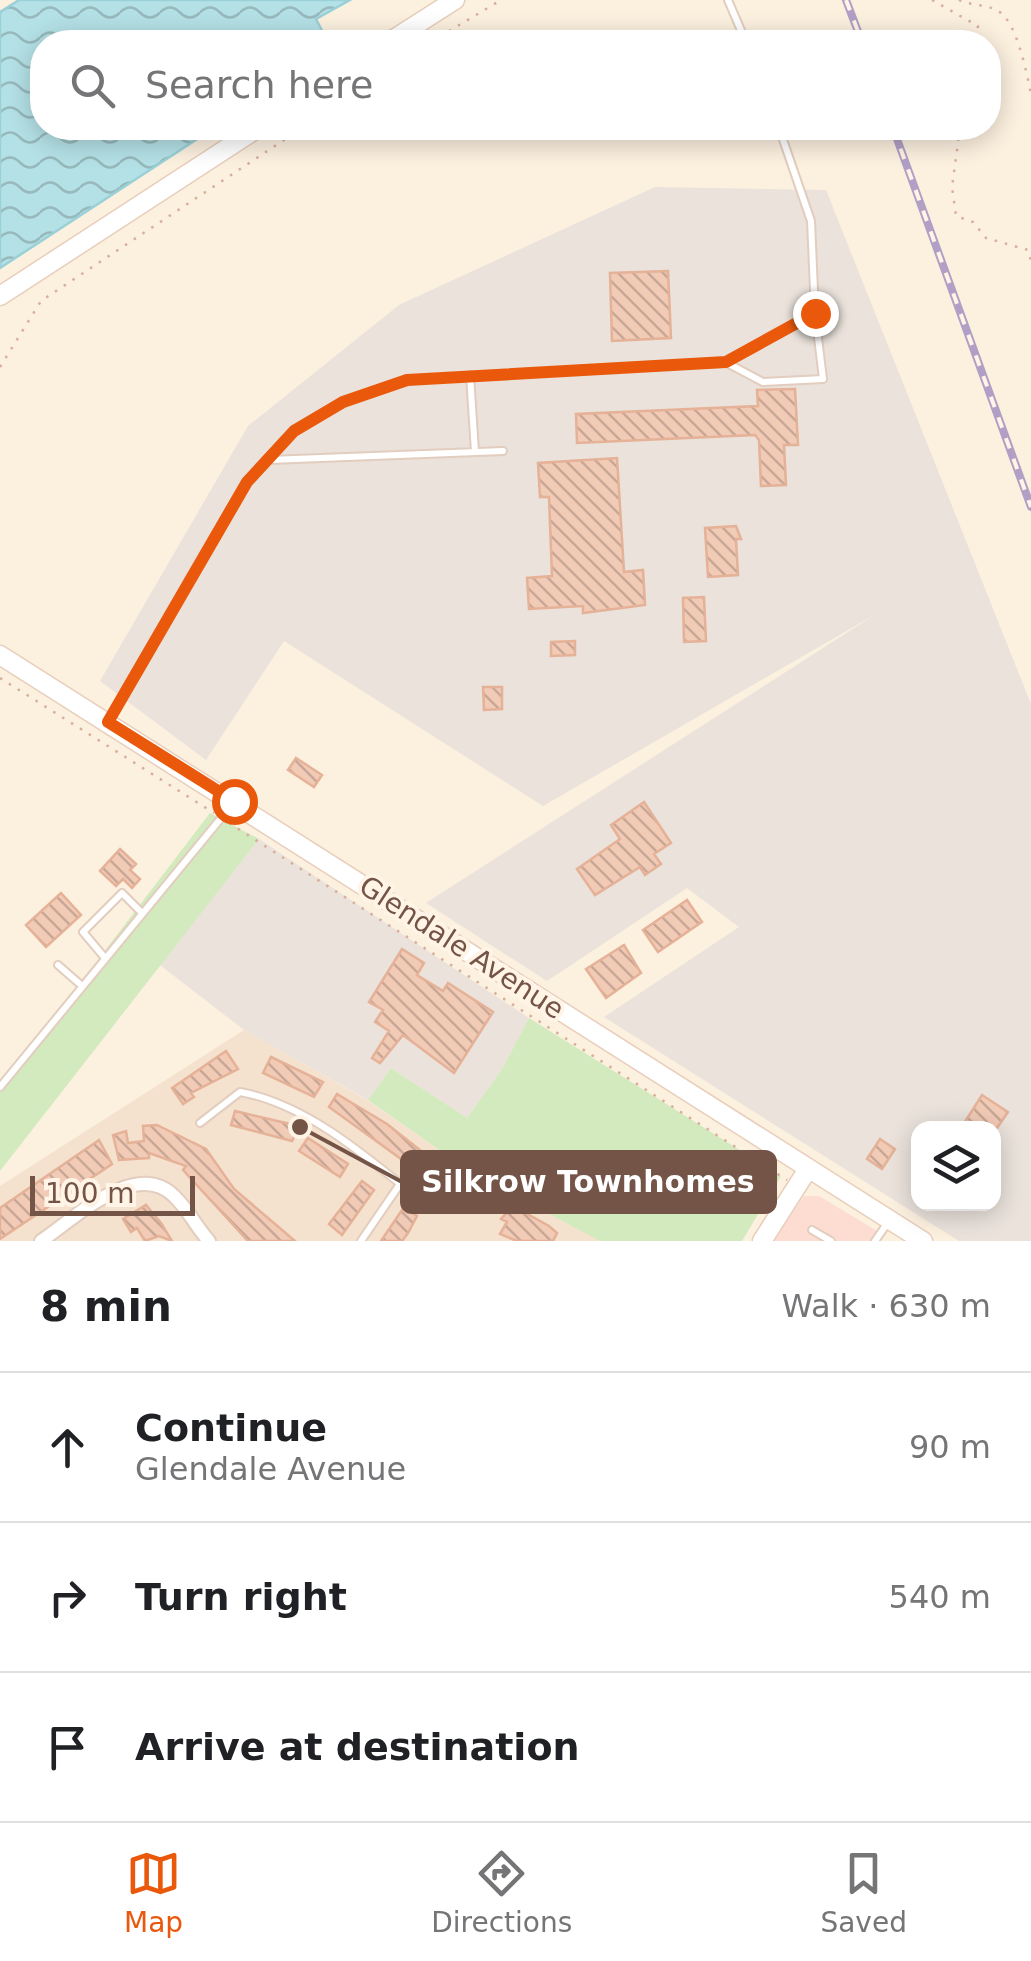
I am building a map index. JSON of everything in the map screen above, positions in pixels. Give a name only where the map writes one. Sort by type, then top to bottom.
[{"type":"main road","points":[[408,30],[454,0]]},
{"type":"main road","points":[[0,296],[240,140]]},
{"type":"main road","name":"Glendale Avenue","points":[[0,655],[922,1241]]},
{"type":"main road","points":[[762,1241],[808,1169]]},
{"type":"street","points":[[41,1241],[119,1189],[146,1183],[172,1193],[208,1241]]},
{"type":"lane","points":[[728,0],[741,30]]},
{"type":"lane","points":[[726,362],[763,382],[823,379],[810,222],[784,140]]},
{"type":"lane","points":[[108,722],[247,482],[294,431],[343,402],[407,380],[726,362],[815,313]]},
{"type":"lane","points":[[470,376],[475,452]]},
{"type":"lane","points":[[268,460],[503,451]]},
{"type":"lane","points":[[0,1087],[234,801]]},
{"type":"lane","points":[[104,958],[83,932],[122,894],[142,913]]},
{"type":"lane","points":[[58,965],[82,986]]},
{"type":"lane","points":[[200,1123],[240,1092],[272,1098],[430,1208]]},
{"type":"lane","points":[[361,1241],[400,1184]]},
{"type":"lane","points":[[875,1241],[890,1220]]},
{"type":"lane","points":[[812,1230],[832,1241]]},
{"type":"path","points":[[451,30],[501,0]]},
{"type":"path","points":[[932,0],[978,26],[977,30]]},
{"type":"path","points":[[959,0],[998,10],[1006,18],[1024,59],[1031,94]]},
{"type":"path","points":[[0,367],[41,301],[284,140]]},
{"type":"path","points":[[958,140],[952,188],[956,216],[974,222],[986,238],[1028,250],[1031,262]]},
{"type":"path","points":[[0,678],[797,1186]]},
{"type":"shaded area","points":[[655,187],[826,190],[1031,704],[1031,1241],[959,1241],[911,1211],[1001,1211],[1001,1121],[911,1121],[911,1211],[604,1017],[739,927],[687,888],[547,981],[426,903],[876,614],[543,806],[284,641],[206,760],[100,681],[248,426],[399,305]]},
{"type":"shaded area","points":[[259,839],[529,1018],[502,1069],[467,1118],[391,1068],[368,1100],[244,1030],[160,965]]},
{"type":"shaded area","points":[[244,1030],[367,1100],[475,1175],[600,1241],[0,1241],[0,1186]]},
{"type":"shaded area","points":[[804,1196],[819,1196],[882,1234],[877,1241],[773,1241]]},
{"type":"green space","points":[[210,813],[259,839],[0,1171],[0,1088]]},
{"type":"green space","points":[[529,1018],[781,1176],[742,1241],[600,1241],[475,1175],[368,1100],[391,1068],[467,1118],[502,1069]]},
{"type":"water","points":[[19,0],[350,0],[316,19],[322,30],[30,30],[30,140],[196,140],[0,268],[0,12]]},
{"type":"building","points":[[668,271],[671,338],[612,341],[610,273]]},
{"type":"building","points":[[795,389],[798,445],[784,445],[786,485],[761,486],[759,440],[755,435],[577,443],[576,414],[758,406],[757,390]]},
{"type":"building","points":[[617,458],[624,572],[643,570],[645,605],[583,613],[583,606],[529,609],[527,578],[552,576],[549,497],[540,497],[538,463]]},
{"type":"building","points":[[736,526],[741,539],[736,539],[738,575],[708,577],[705,528]]},
{"type":"building","points":[[704,597],[706,641],[684,642],[683,598]]},
{"type":"building","points":[[575,641],[575,655],[551,656],[551,642]]},
{"type":"building","points":[[483,687],[502,687],[502,709],[484,710]]},
{"type":"building","points":[[296,758],[322,775],[314,787],[288,770]]},
{"type":"building","points":[[644,802],[671,843],[654,854],[661,864],[645,875],[640,867],[595,895],[577,869],[620,839],[611,825]]},
{"type":"building","points":[[120,849],[136,864],[130,870],[140,879],[132,888],[123,879],[116,886],[100,871]]},
{"type":"building","points":[[61,893],[81,915],[46,947],[26,925]]},
{"type":"building","points":[[687,900],[702,922],[658,952],[643,930]]},
{"type":"building","points":[[624,945],[641,973],[606,998],[586,969]]},
{"type":"building","points":[[402,949],[424,963],[417,975],[443,991],[448,983],[493,1012],[454,1073],[403,1035],[380,1063],[372,1058],[389,1031],[375,1022],[383,1010],[369,1002]]},
{"type":"building","points":[[226,1051],[238,1069],[191,1093],[194,1097],[183,1104],[172,1088]]},
{"type":"building","points":[[271,1057],[323,1082],[314,1097],[263,1073]]},
{"type":"building","points":[[337,1094],[387,1124],[454,1177],[444,1190],[329,1107]]},
{"type":"building","points":[[982,1095],[1008,1112],[1001,1122],[965,1121]]},
{"type":"building","points":[[235,1111],[290,1124],[297,1131],[292,1141],[231,1125]]},
{"type":"building","points":[[157,1125],[206,1149],[234,1189],[295,1241],[248,1241],[183,1170],[186,1166],[149,1153],[149,1158],[119,1160],[113,1135],[126,1131],[128,1143],[144,1141],[143,1126]]},
{"type":"building","points":[[308,1138],[348,1164],[340,1177],[299,1151]]},
{"type":"building","points":[[880,1139],[895,1149],[882,1169],[867,1159]]},
{"type":"building","points":[[99,1140],[112,1164],[0,1239],[0,1208]]},
{"type":"building","points":[[362,1181],[374,1190],[342,1235],[329,1224]]},
{"type":"building","points":[[146,1205],[172,1241],[159,1236],[145,1241],[137,1228],[131,1232],[123,1219]]},
{"type":"building","points":[[513,1206],[557,1233],[553,1241],[517,1241],[500,1234],[507,1222],[501,1219]]},
{"type":"building","points":[[404,1207],[417,1216],[408,1233],[402,1241],[381,1241]]},
{"type":"railway","points":[[846,0],[857,30]]},
{"type":"railway","points":[[897,140],[1031,507]]},
{"type":"place","name":"Silkrow Townhomes","points":[[300,1127]]},
{"type":"route","points":[[234,801],[108,722],[247,482],[294,431],[343,402],[407,380],[726,362],[815,313]]}]
